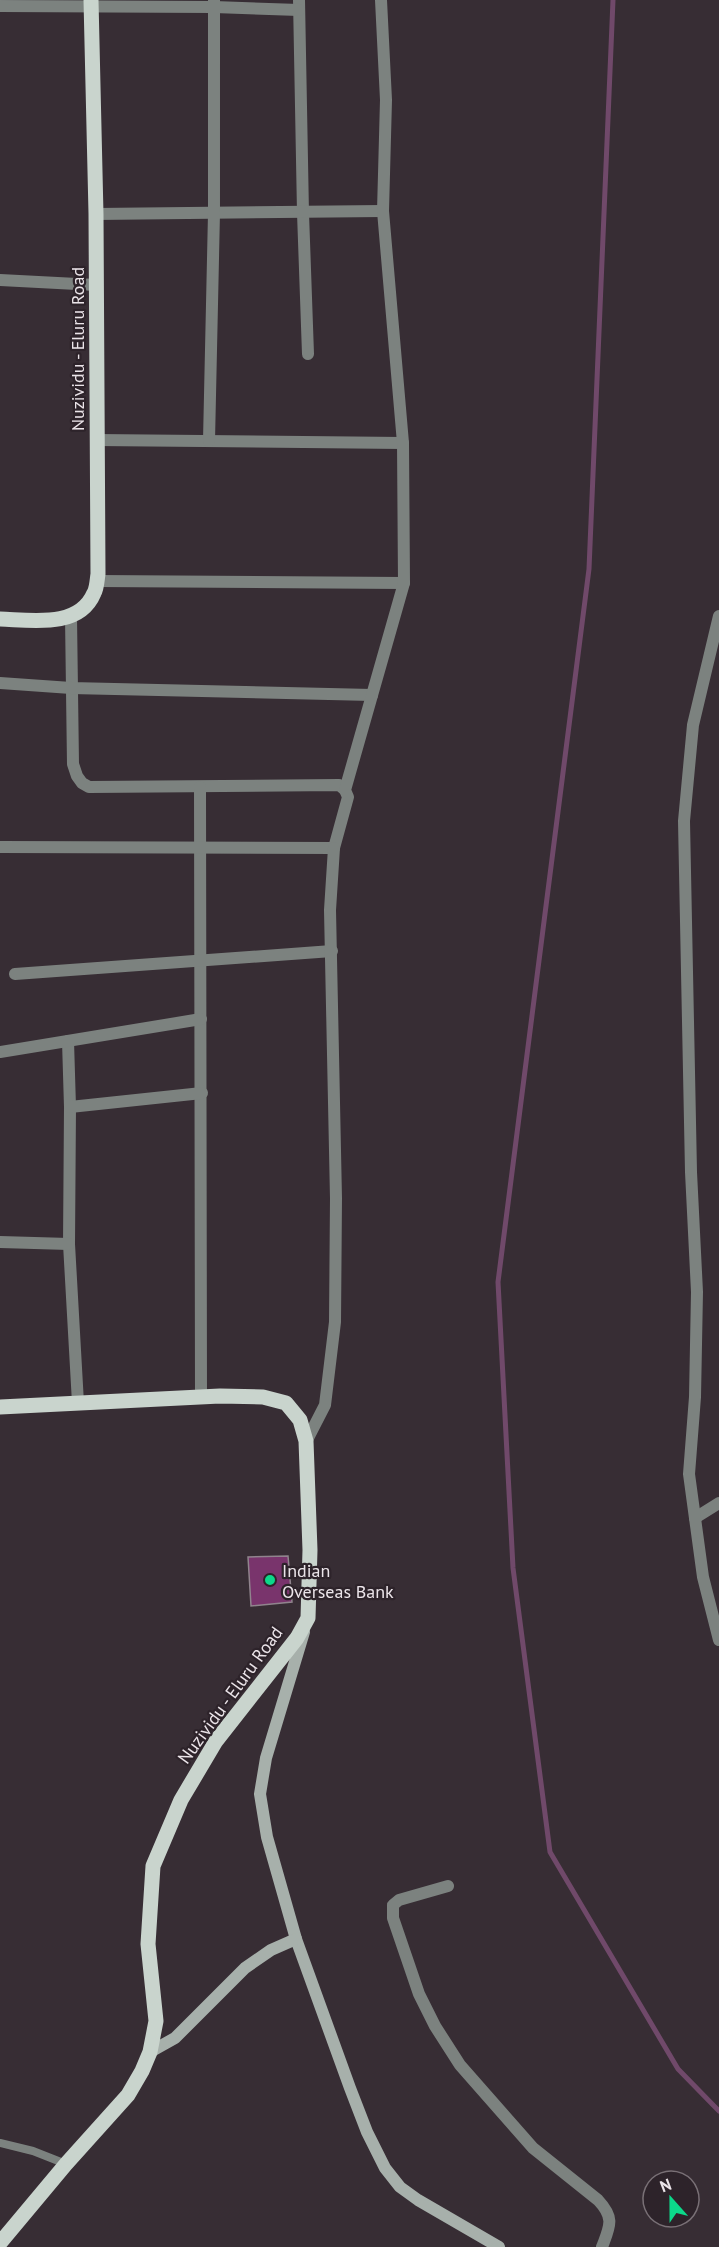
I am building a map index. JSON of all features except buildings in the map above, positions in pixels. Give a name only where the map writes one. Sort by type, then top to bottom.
[{"type":"main road","name":"Nuzividu - Eluru Road","points":[[70,617],[87,605],[95,592],[97,582],[96,214],[91,4]]},
{"type":"main road","points":[[0,619],[50,620],[70,617]]},
{"type":"main road","name":"Nuzividu - Eluru Road","points":[[0,1407],[201,1397],[263,1397],[286,1403],[300,1420],[306,1442],[310,1550],[308,1618],[297,1638],[216,1741],[181,1800],[153,1866],[148,1944],[156,2021],[150,2052],[142,2071],[129,2095],[66,2164],[0,2243]]},
{"type":"main road","points":[[308,1618],[266,1758],[260,1794],[267,1837],[296,1939],[363,2121],[385,2168],[400,2187],[418,2200],[499,2247]]},
{"type":"main road","points":[[150,2052],[176,2038],[245,1968],[271,1950],[296,1939]]},
{"type":"street","points":[[345,790],[404,583],[403,443],[383,212],[386,100],[381,0]]},
{"type":"street","points":[[209,441],[214,213],[213,3]]},
{"type":"street","points":[[0,6],[213,3],[299,5],[308,354]]},
{"type":"street","points":[[96,214],[383,212]]},
{"type":"street","points":[[0,280],[96,285]]},
{"type":"street","points":[[96,440],[403,443]]},
{"type":"street","points":[[97,582],[404,583]]},
{"type":"street","points":[[719,616],[693,725],[684,820],[691,1172],[697,1292],[695,1397],[689,1474],[703,1577],[716,1612],[719,1640]]},
{"type":"street","points":[[70,617],[74,764],[77,776],[82,783],[89,787],[339,785],[348,797],[334,848],[330,910],[336,1198],[335,1322],[324,1405],[306,1442]]},
{"type":"street","points":[[0,683],[71,688],[372,695]]},
{"type":"street","points":[[200,787],[201,1397]]},
{"type":"street","points":[[0,847],[334,848]]},
{"type":"street","points":[[15,974],[332,951]]},
{"type":"street","points":[[0,1052],[201,1019]]},
{"type":"street","points":[[68,1041],[69,1244],[78,1403]]},
{"type":"street","points":[[70,1107],[202,1093]]},
{"type":"street","points":[[0,1242],[69,1244]]},
{"type":"street","points":[[695,1518],[719,1503]]},
{"type":"street","points":[[448,1886],[399,1900],[393,1905],[393,1918],[420,1994],[435,2026],[460,2065],[496,2108],[533,2148],[606,2208],[610,2216],[610,2226],[602,2247]]},
{"type":"lane","points":[[0,2143],[33,2151],[66,2164]]},
{"type":"waterway","points":[[613,0],[589,569],[498,1282],[513,1568],[550,1852],[678,2069],[719,2111]]},
{"type":"place","name":"Indian Overseas Bank","points":[[270,1580]]}]
